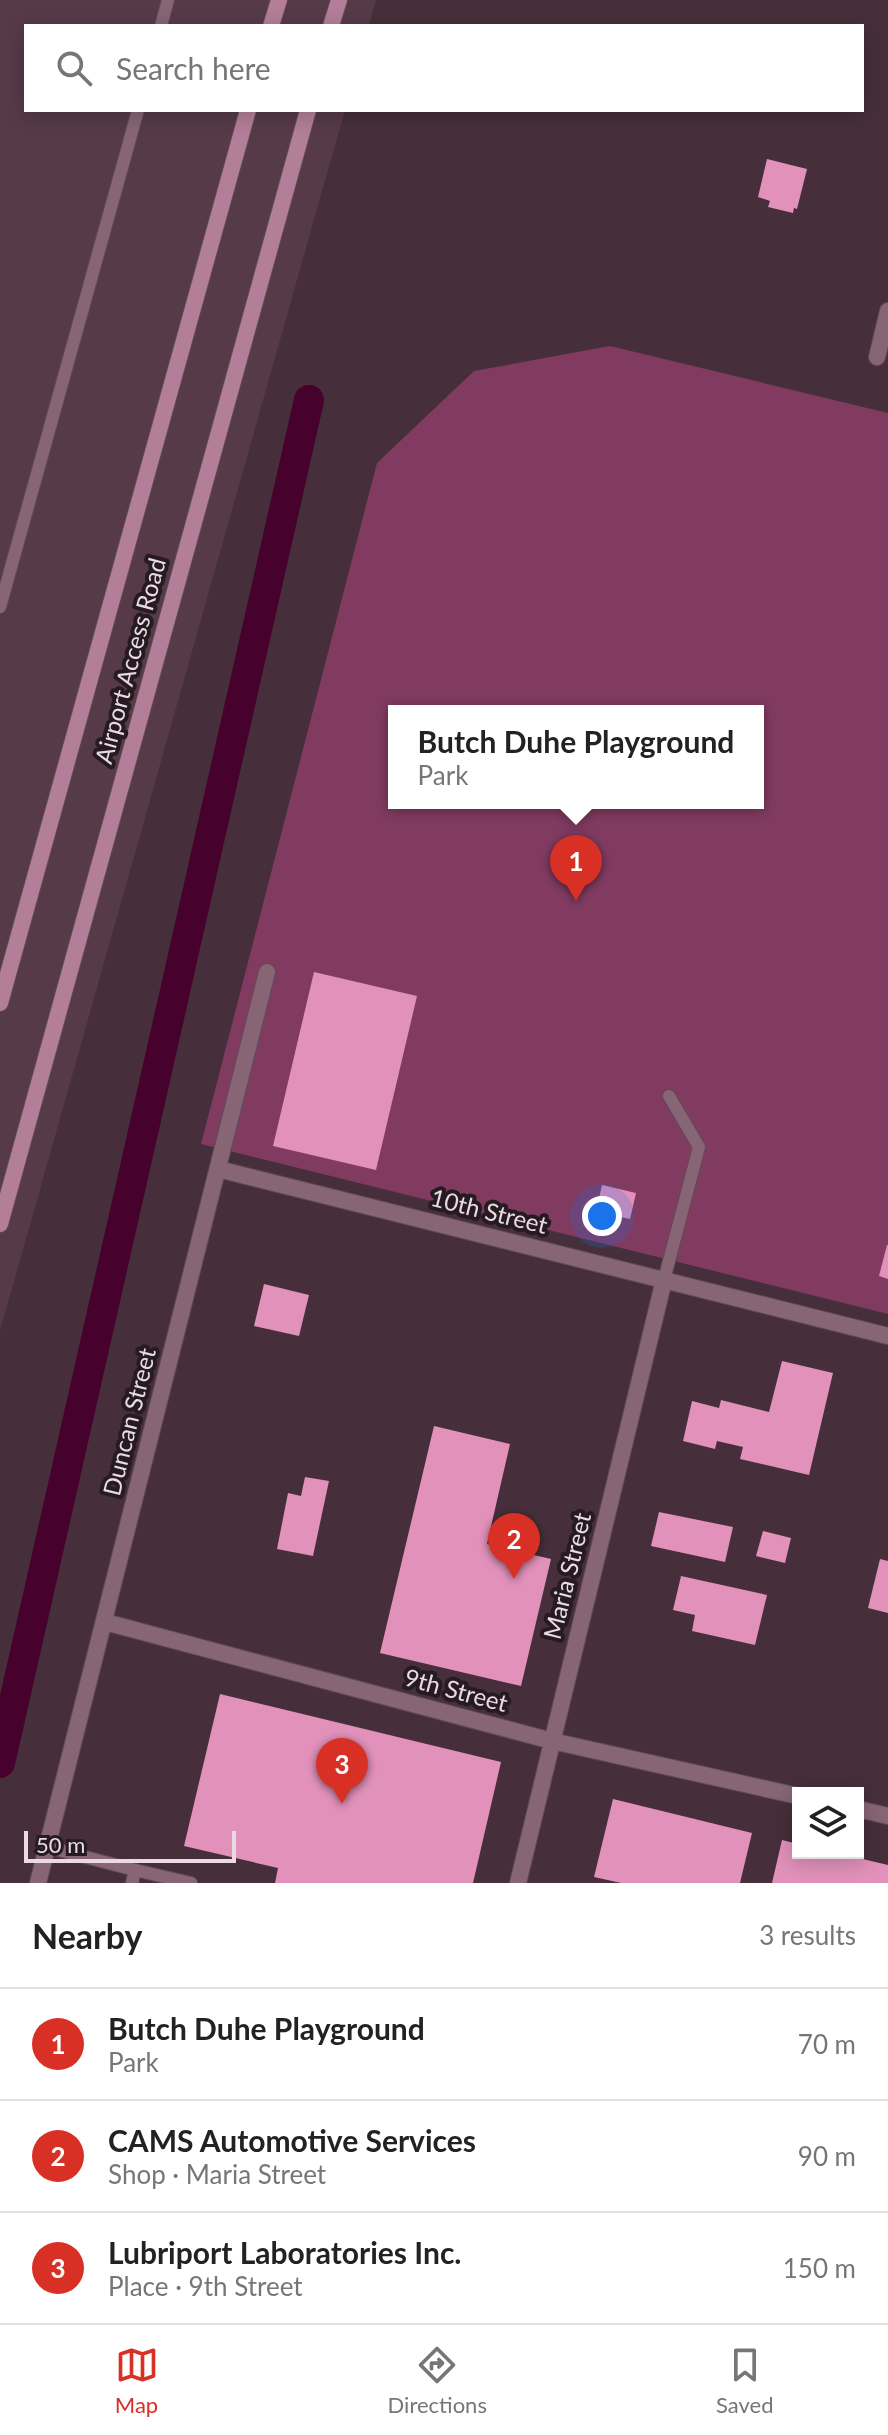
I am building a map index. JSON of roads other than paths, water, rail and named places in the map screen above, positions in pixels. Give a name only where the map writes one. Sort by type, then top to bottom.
[{"type":"main road","points":[[272,24],[279,0]]},
{"type":"main road","points":[[332,24],[339,0]]},
{"type":"main road","name":"Airport Access Road","points":[[0,1003],[247,112]]},
{"type":"main road","name":"Airport Access Road","points":[[0,1224],[307,112]]},
{"type":"street","points":[[877,357],[888,311]]},
{"type":"street","name":"Duncan Street","points":[[38,1883],[267,972]]},
{"type":"street","name":"10th Street","points":[[218,1169],[888,1336]]},
{"type":"street","name":"Maria Street","points":[[518,1883],[664,1280]]},
{"type":"street","name":"9th Street","points":[[105,1622],[552,1741],[792,1795]]},
{"type":"street","points":[[864,1810],[888,1816]]},
{"type":"lane","points":[[162,24],[168,0]]},
{"type":"lane","points":[[0,607],[137,112]]},
{"type":"lane","points":[[664,1280],[699,1147],[669,1096]]},
{"type":"lane","points":[[47,1847],[134,1876],[191,1883]]},
{"type":"waterway","points":[[0,1763],[309,400]]},
{"type":"place","name":"Butch Duhe Playground","points":[[576,901]]},
{"type":"place","name":"CAMS Automotive Services","points":[[514,1579]]},
{"type":"place","name":"Lubriport Laboratories Inc.","points":[[342,1804]]}]
